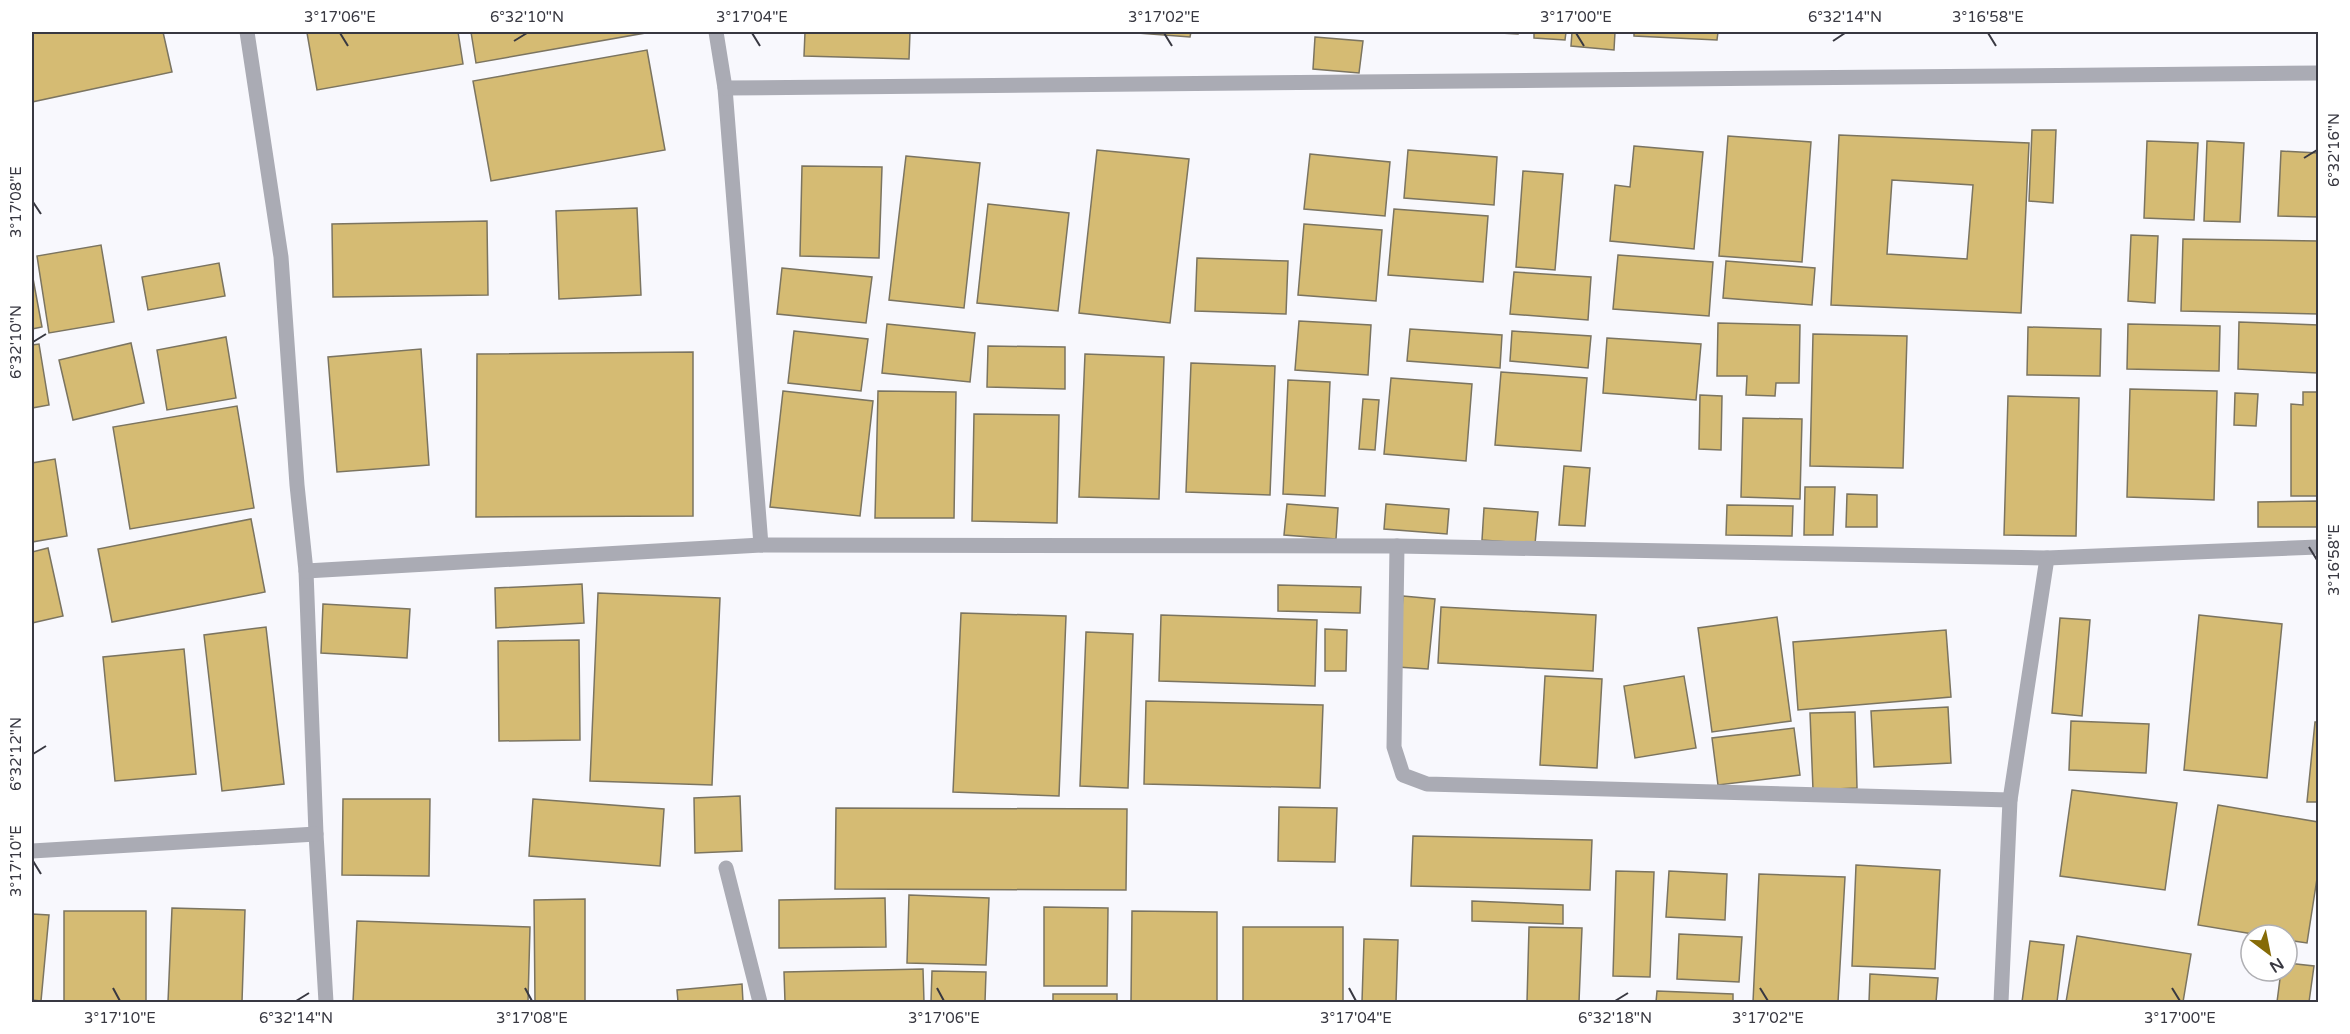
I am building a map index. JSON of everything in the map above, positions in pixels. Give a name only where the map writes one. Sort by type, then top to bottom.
[{"type":"street","points":[[247,32],[280,256],[297,485],[306,571],[316,834],[326,1002]]},
{"type":"street","points":[[716,32],[725,88],[761,545]]},
{"type":"street","points":[[725,88],[2319,73]]},
{"type":"street","points":[[306,571],[761,545],[1397,546],[2047,558],[2319,547]]},
{"type":"street","points":[[1397,546],[1394,747],[1403,775],[1427,784],[2010,800]]},
{"type":"street","points":[[2001,1002],[2010,800],[2047,558]]},
{"type":"street","points":[[32,851],[316,834]]},
{"type":"street","points":[[726,868],[760,1002]]},
{"type":"building","points":[[163,32],[172,72],[32,102],[32,33]]},
{"type":"building","points":[[458,32],[463,64],[317,90],[307,33]]},
{"type":"building","points":[[471,32],[645,32],[645,33],[476,63]]},
{"type":"building","points":[[805,32],[910,32],[909,59],[804,56]]},
{"type":"building","points":[[1124,32],[1191,32],[1190,37]]},
{"type":"building","points":[[1481,32],[1518,32],[1518,34]]},
{"type":"building","points":[[1534,32],[1566,32],[1565,40],[1534,38]]},
{"type":"building","points":[[1572,32],[1615,32],[1614,50],[1571,46]]},
{"type":"building","points":[[1634,32],[1718,32],[1717,40],[1634,36]]},
{"type":"building","points":[[1315,37],[1363,41],[1359,73],[1313,69]]},
{"type":"building","points":[[647,50],[665,150],[491,181],[473,81]]},
{"type":"building","points":[[2032,130],[2056,130],[2053,203],[2029,201]]},
{"type":"building","points":[[1839,135],[2029,143],[2021,313],[1831,305]],"holes":[[[1892,180],[1973,185],[1967,259],[1887,254]]]},
{"type":"building","points":[[1728,136],[1811,142],[1802,262],[1719,256]]},
{"type":"building","points":[[2147,141],[2198,143],[2194,220],[2144,218]]},
{"type":"building","points":[[2207,141],[2244,143],[2240,222],[2204,221]]},
{"type":"building","points":[[1634,146],[1703,152],[1694,249],[1610,241],[1615,185],[1630,187]]},
{"type":"building","points":[[1097,150],[1189,159],[1170,323],[1079,313]]},
{"type":"building","points":[[1408,150],[1497,157],[1494,205],[1404,198]]},
{"type":"building","points":[[2281,151],[2318,153],[2318,217],[2278,216]]},
{"type":"building","points":[[1310,154],[1390,162],[1385,216],[1304,209]]},
{"type":"building","points":[[906,156],[980,163],[964,308],[889,300]]},
{"type":"building","points":[[802,166],[882,167],[879,258],[800,256]]},
{"type":"building","points":[[1523,171],[1563,174],[1555,270],[1516,267]]},
{"type":"building","points":[[988,204],[1069,213],[1058,311],[977,303]]},
{"type":"building","points":[[637,208],[641,295],[559,299],[556,211]]},
{"type":"building","points":[[1394,209],[1488,216],[1483,282],[1388,275]]},
{"type":"building","points":[[487,221],[488,295],[333,297],[332,224]]},
{"type":"building","points":[[1304,224],[1382,230],[1376,301],[1298,295]]},
{"type":"building","points":[[2131,235],[2158,236],[2155,303],[2128,301]]},
{"type":"building","points":[[2183,239],[2318,241],[2318,314],[2181,311]]},
{"type":"building","points":[[101,245],[114,322],[49,333],[37,256]]},
{"type":"building","points":[[1618,255],[1713,262],[1709,316],[1613,309]]},
{"type":"building","points":[[1197,258],[1288,261],[1286,314],[1195,311]]},
{"type":"building","points":[[1726,261],[1815,268],[1812,305],[1723,298]]},
{"type":"building","points":[[219,263],[225,296],[148,310],[142,277]]},
{"type":"building","points":[[782,268],[872,277],[866,323],[777,314]]},
{"type":"building","points":[[1514,272],[1591,277],[1588,320],[1510,314]]},
{"type":"building","points":[[32,273],[42,327],[32,329]]},
{"type":"building","points":[[1299,321],[1371,325],[1368,375],[1295,370]]},
{"type":"building","points":[[2239,322],[2318,325],[2318,373],[2238,369]]},
{"type":"building","points":[[1718,323],[1800,325],[1799,383],[1776,383],[1775,396],[1746,395],[1747,376],[1717,376]]},
{"type":"building","points":[[887,324],[975,333],[970,382],[882,373]]},
{"type":"building","points":[[2128,324],[2220,326],[2219,371],[2127,369]]},
{"type":"building","points":[[2028,327],[2101,329],[2100,376],[2027,375]]},
{"type":"building","points":[[1410,329],[1502,335],[1500,368],[1407,361]]},
{"type":"building","points":[[794,331],[868,339],[861,391],[788,383]]},
{"type":"building","points":[[1512,331],[1591,336],[1588,368],[1510,361]]},
{"type":"building","points":[[1813,334],[1907,336],[1903,468],[1810,466]]},
{"type":"building","points":[[226,337],[236,398],[167,410],[157,350]]},
{"type":"building","points":[[1607,338],[1701,344],[1696,400],[1603,393]]},
{"type":"building","points":[[131,343],[144,403],[73,420],[59,360]]},
{"type":"building","points":[[39,344],[49,405],[32,408],[32,345]]},
{"type":"building","points":[[988,346],[1065,347],[1065,389],[987,387]]},
{"type":"building","points":[[421,349],[429,465],[337,472],[328,357]]},
{"type":"building","points":[[693,352],[693,516],[476,517],[477,354]]},
{"type":"building","points":[[1085,354],[1164,357],[1159,499],[1079,497]]},
{"type":"building","points":[[1191,363],[1275,366],[1270,495],[1186,492]]},
{"type":"building","points":[[1501,372],[1587,378],[1581,451],[1495,445]]},
{"type":"building","points":[[1391,378],[1472,384],[1466,461],[1384,454]]},
{"type":"building","points":[[1288,380],[1330,382],[1325,496],[1283,494]]},
{"type":"building","points":[[2130,389],[2217,391],[2214,500],[2127,497]]},
{"type":"building","points":[[783,391],[873,401],[860,516],[770,507]]},
{"type":"building","points":[[878,391],[956,392],[954,518],[875,518]]},
{"type":"building","points":[[2303,392],[2318,392],[2318,496],[2291,496],[2291,404],[2303,405]]},
{"type":"building","points":[[2235,393],[2258,394],[2256,426],[2234,425]]},
{"type":"building","points":[[1700,395],[1722,396],[1721,450],[1699,449]]},
{"type":"building","points":[[2008,396],[2079,398],[2076,536],[2004,535]]},
{"type":"building","points":[[1363,399],[1379,400],[1375,450],[1359,449]]},
{"type":"building","points":[[237,406],[254,508],[130,529],[113,427]]},
{"type":"building","points":[[974,414],[1059,415],[1057,523],[972,521]]},
{"type":"building","points":[[1743,418],[1802,419],[1800,499],[1741,497]]},
{"type":"building","points":[[55,459],[67,536],[32,542],[32,463]]},
{"type":"building","points":[[1564,466],[1590,468],[1585,526],[1559,525]]},
{"type":"building","points":[[1805,487],[1835,487],[1833,535],[1804,535]]},
{"type":"building","points":[[1847,494],[1877,495],[1877,527],[1846,527]]},
{"type":"building","points":[[2318,501],[2318,527],[2258,527],[2258,502]]},
{"type":"building","points":[[1287,504],[1338,508],[1336,539],[1284,535]]},
{"type":"building","points":[[1386,504],[1449,509],[1447,534],[1384,529]]},
{"type":"building","points":[[1727,505],[1793,506],[1792,536],[1726,535]]},
{"type":"building","points":[[1484,508],[1538,512],[1535,544],[1482,540]]},
{"type":"building","points":[[251,519],[265,592],[112,622],[98,549]]},
{"type":"building","points":[[48,548],[63,616],[32,623],[32,552]]},
{"type":"building","points":[[582,584],[584,623],[496,628],[495,588]]},
{"type":"building","points":[[1278,585],[1361,587],[1360,613],[1278,611]]},
{"type":"building","points":[[598,593],[720,598],[712,785],[590,781]]},
{"type":"building","points":[[1403,596],[1435,599],[1428,669],[1397,667]]},
{"type":"building","points":[[323,604],[410,609],[407,658],[321,653]]},
{"type":"building","points":[[1441,607],[1596,615],[1593,671],[1438,663]]},
{"type":"building","points":[[961,613],[1066,616],[1059,796],[953,792]]},
{"type":"building","points":[[1161,615],[1317,620],[1315,686],[1159,681]]},
{"type":"building","points":[[2199,615],[2282,624],[2267,778],[2184,770]]},
{"type":"building","points":[[1777,617],[1791,721],[1712,732],[1698,628]]},
{"type":"building","points":[[2060,618],[2090,620],[2082,716],[2052,713]]},
{"type":"building","points":[[266,627],[284,784],[222,791],[204,635]]},
{"type":"building","points":[[1325,629],[1347,630],[1346,671],[1325,671]]},
{"type":"building","points":[[1946,630],[1951,697],[1798,710],[1793,642]]},
{"type":"building","points":[[1086,632],[1133,634],[1128,788],[1080,786]]},
{"type":"building","points":[[579,640],[580,740],[499,741],[498,641]]},
{"type":"building","points":[[184,649],[196,774],[115,781],[103,657]]},
{"type":"building","points":[[1545,676],[1602,679],[1597,768],[1540,765]]},
{"type":"building","points":[[1684,676],[1696,748],[1635,758],[1624,686]]},
{"type":"building","points":[[1146,701],[1323,705],[1320,788],[1144,784]]},
{"type":"building","points":[[1948,707],[1951,763],[1874,767],[1871,711]]},
{"type":"building","points":[[1855,712],[1857,788],[1813,790],[1810,713]]},
{"type":"building","points":[[2071,721],[2149,724],[2146,773],[2069,770]]},
{"type":"building","points":[[2315,722],[2318,722],[2318,802],[2307,802]]},
{"type":"building","points":[[1794,728],[1800,775],[1718,785],[1712,738]]},
{"type":"building","points":[[2072,790],[2177,803],[2165,890],[2060,876]]},
{"type":"building","points":[[740,796],[742,851],[695,853],[694,798]]},
{"type":"building","points":[[343,799],[430,799],[429,876],[342,875]]},
{"type":"building","points":[[533,799],[664,809],[660,866],[529,856]]},
{"type":"building","points":[[2218,805],[2318,822],[2318,872],[2307,943],[2299,942],[2299,923],[2239,923],[2239,932],[2198,925]]},
{"type":"building","points":[[1279,807],[1337,808],[1335,862],[1278,861]]},
{"type":"building","points":[[836,808],[1127,809],[1126,890],[835,889]]},
{"type":"building","points":[[1413,836],[1592,840],[1590,890],[1411,886]]},
{"type":"building","points":[[1856,865],[1940,870],[1935,969],[1852,966]]},
{"type":"building","points":[[1616,871],[1654,872],[1650,977],[1613,976]]},
{"type":"building","points":[[1669,871],[1727,874],[1725,920],[1666,917]]},
{"type":"building","points":[[1759,874],[1845,877],[1838,1002],[1753,1002]]},
{"type":"building","points":[[909,895],[989,898],[986,965],[907,963]]},
{"type":"building","points":[[885,898],[886,947],[779,948],[779,900]]},
{"type":"building","points":[[585,899],[585,1002],[535,1002],[534,900]]},
{"type":"building","points":[[1472,901],[1563,905],[1563,924],[1472,921]]},
{"type":"building","points":[[1044,907],[1108,908],[1107,986],[1044,986]]},
{"type":"building","points":[[172,908],[245,910],[242,1002],[168,1002]]},
{"type":"building","points":[[64,911],[146,911],[146,1002],[64,1002]]},
{"type":"building","points":[[1132,911],[1217,912],[1217,1002],[1131,1002]]},
{"type":"building","points":[[32,914],[49,915],[41,1001],[32,1000]]},
{"type":"building","points":[[357,921],[530,927],[528,1002],[353,1002]]},
{"type":"building","points":[[1243,927],[1343,927],[1343,1002],[1243,1002]]},
{"type":"building","points":[[1529,927],[1582,928],[1579,1002],[1527,1002]]},
{"type":"building","points":[[1679,934],[1742,937],[1739,982],[1677,979]]},
{"type":"building","points":[[2077,936],[2191,954],[2183,1002],[2066,1002]]},
{"type":"building","points":[[1364,939],[1398,940],[1396,1002],[1362,1002]]},
{"type":"building","points":[[2030,941],[2064,945],[2057,1002],[2022,1002]]},
{"type":"building","points":[[2299,964],[2314,966],[2309,1002],[2277,1002],[2279,983],[2299,983]]},
{"type":"building","points":[[923,969],[924,1002],[785,1002],[784,972]]},
{"type":"building","points":[[932,971],[986,972],[985,1002],[931,1002]]},
{"type":"building","points":[[1870,974],[1938,978],[1936,1002],[1869,1002]]},
{"type":"building","points":[[742,984],[743,1002],[678,1002],[677,990]]},
{"type":"building","points":[[1657,991],[1733,994],[1733,1002],[1656,1002]]},
{"type":"building","points":[[1053,994],[1117,994],[1117,1002],[1053,1002]]}]
